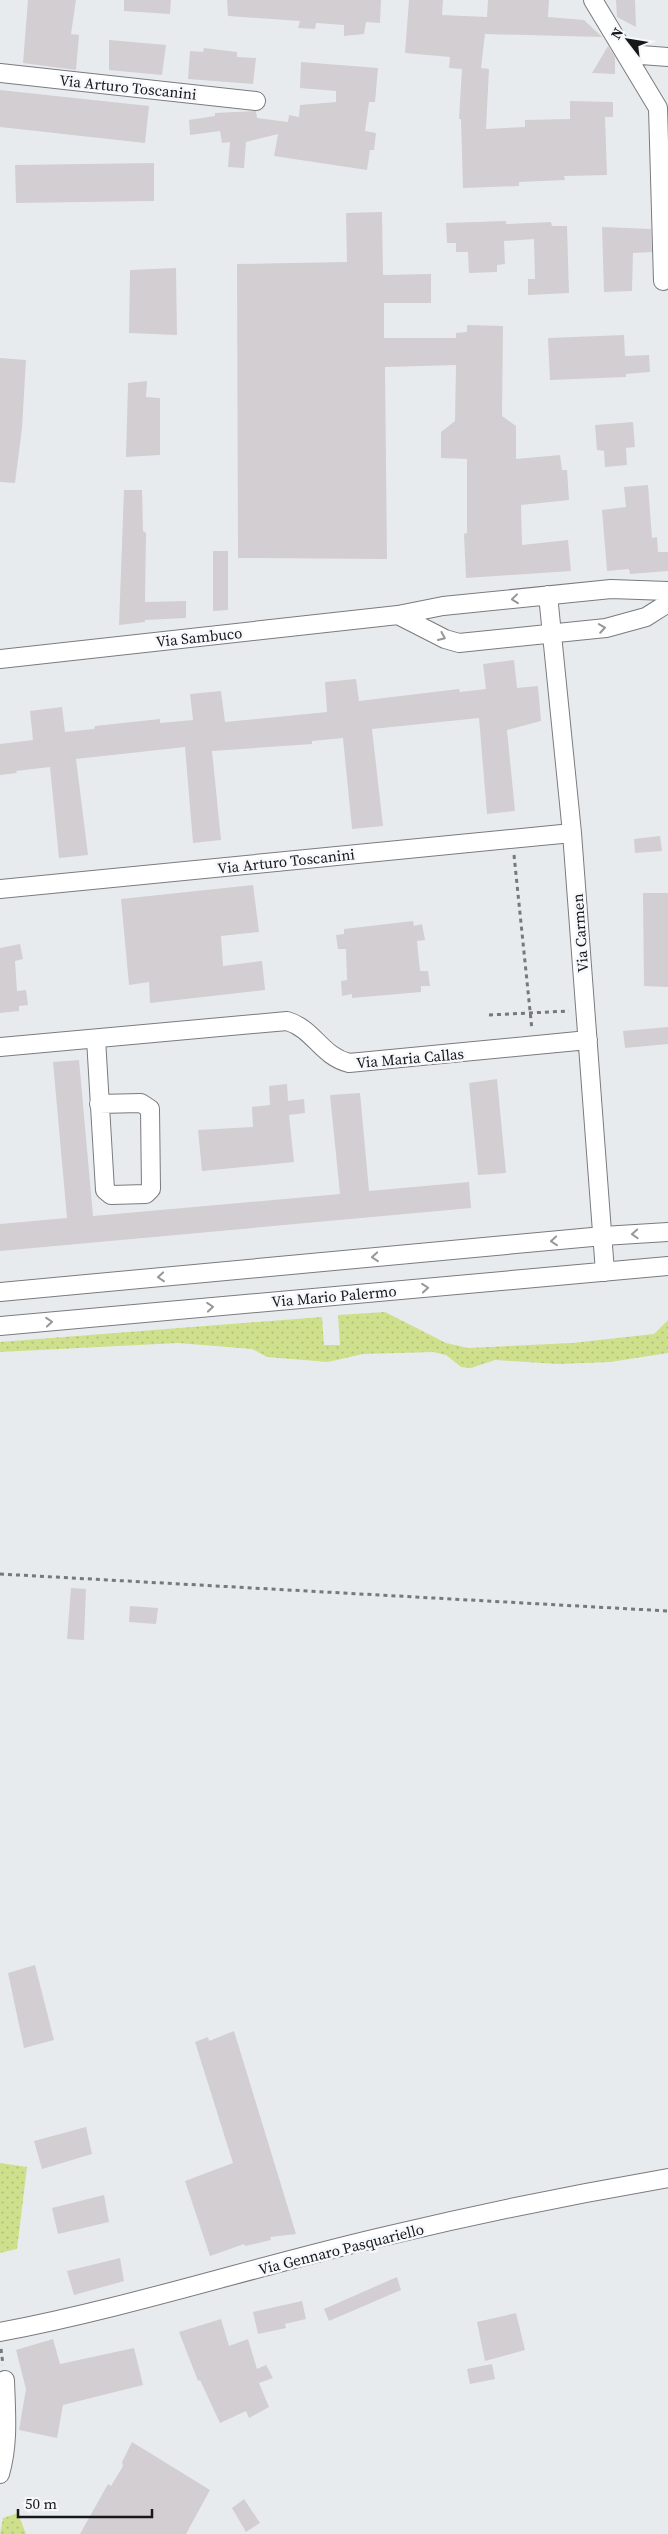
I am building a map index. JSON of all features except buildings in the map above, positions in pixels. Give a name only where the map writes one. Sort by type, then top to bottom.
[{"type":"street","points":[[593,0],[628,54],[658,108],[663,281]]},
{"type":"street","points":[[628,54],[668,57]]},
{"type":"street","name":"Via Arturo Toscanini","points":[[0,73],[256,101]]},
{"type":"street","name":"Via Sambuco","points":[[0,659],[398,615],[443,606],[548,595],[611,589],[668,591]]},
{"type":"street","name":"Via Carmen","points":[[548,595],[572,833],[605,1272]]},
{"type":"street","points":[[398,615],[445,639],[459,643],[606,628],[646,617],[668,603]]},
{"type":"street","name":"Via Arturo Toscanini","points":[[0,889],[572,833]]},
{"type":"street","name":"Via Maria Callas","points":[[0,1047],[287,1022],[304,1030],[329,1055],[349,1063],[588,1040]]},
{"type":"street","points":[[96,1039],[99,1104],[106,1192],[111,1195],[146,1194],[151,1189],[150,1109],[141,1103],[99,1104]]},
{"type":"street","points":[[0,1292],[602,1236],[668,1232]]},
{"type":"street","name":"Via Mario Palermo","points":[[0,1326],[668,1266]]},
{"type":"street","name":"Via Gennaro Pasquariello","points":[[4,2333],[390,2235],[599,2190],[668,2178]]},
{"type":"street","points":[[0,2474],[4,2460],[7,2430],[5,2380]]},
{"type":"path","points":[[512,839],[534,1046]]},
{"type":"path","points":[[489,1015],[586,1010]]},
{"type":"path","points":[[0,1574],[668,1611]]},
{"type":"path","points":[[4,2333],[5,2380]]},
{"type":"green space","points":[[385,1312],[446,1343],[468,1348],[572,1343],[654,1334],[668,1320],[668,1353],[610,1362],[558,1364],[495,1360],[471,1368],[461,1367],[446,1355],[433,1352],[363,1354],[328,1362],[267,1357],[252,1349],[178,1343],[0,1352],[0,1342],[322,1317],[324,1345],[340,1345],[338,1315]]},
{"type":"green space","points":[[0,2163],[27,2167],[17,2249],[0,2253]]},
{"type":"green space","points":[[18,2513],[26,2534],[0,2534],[3,2518]]}]
